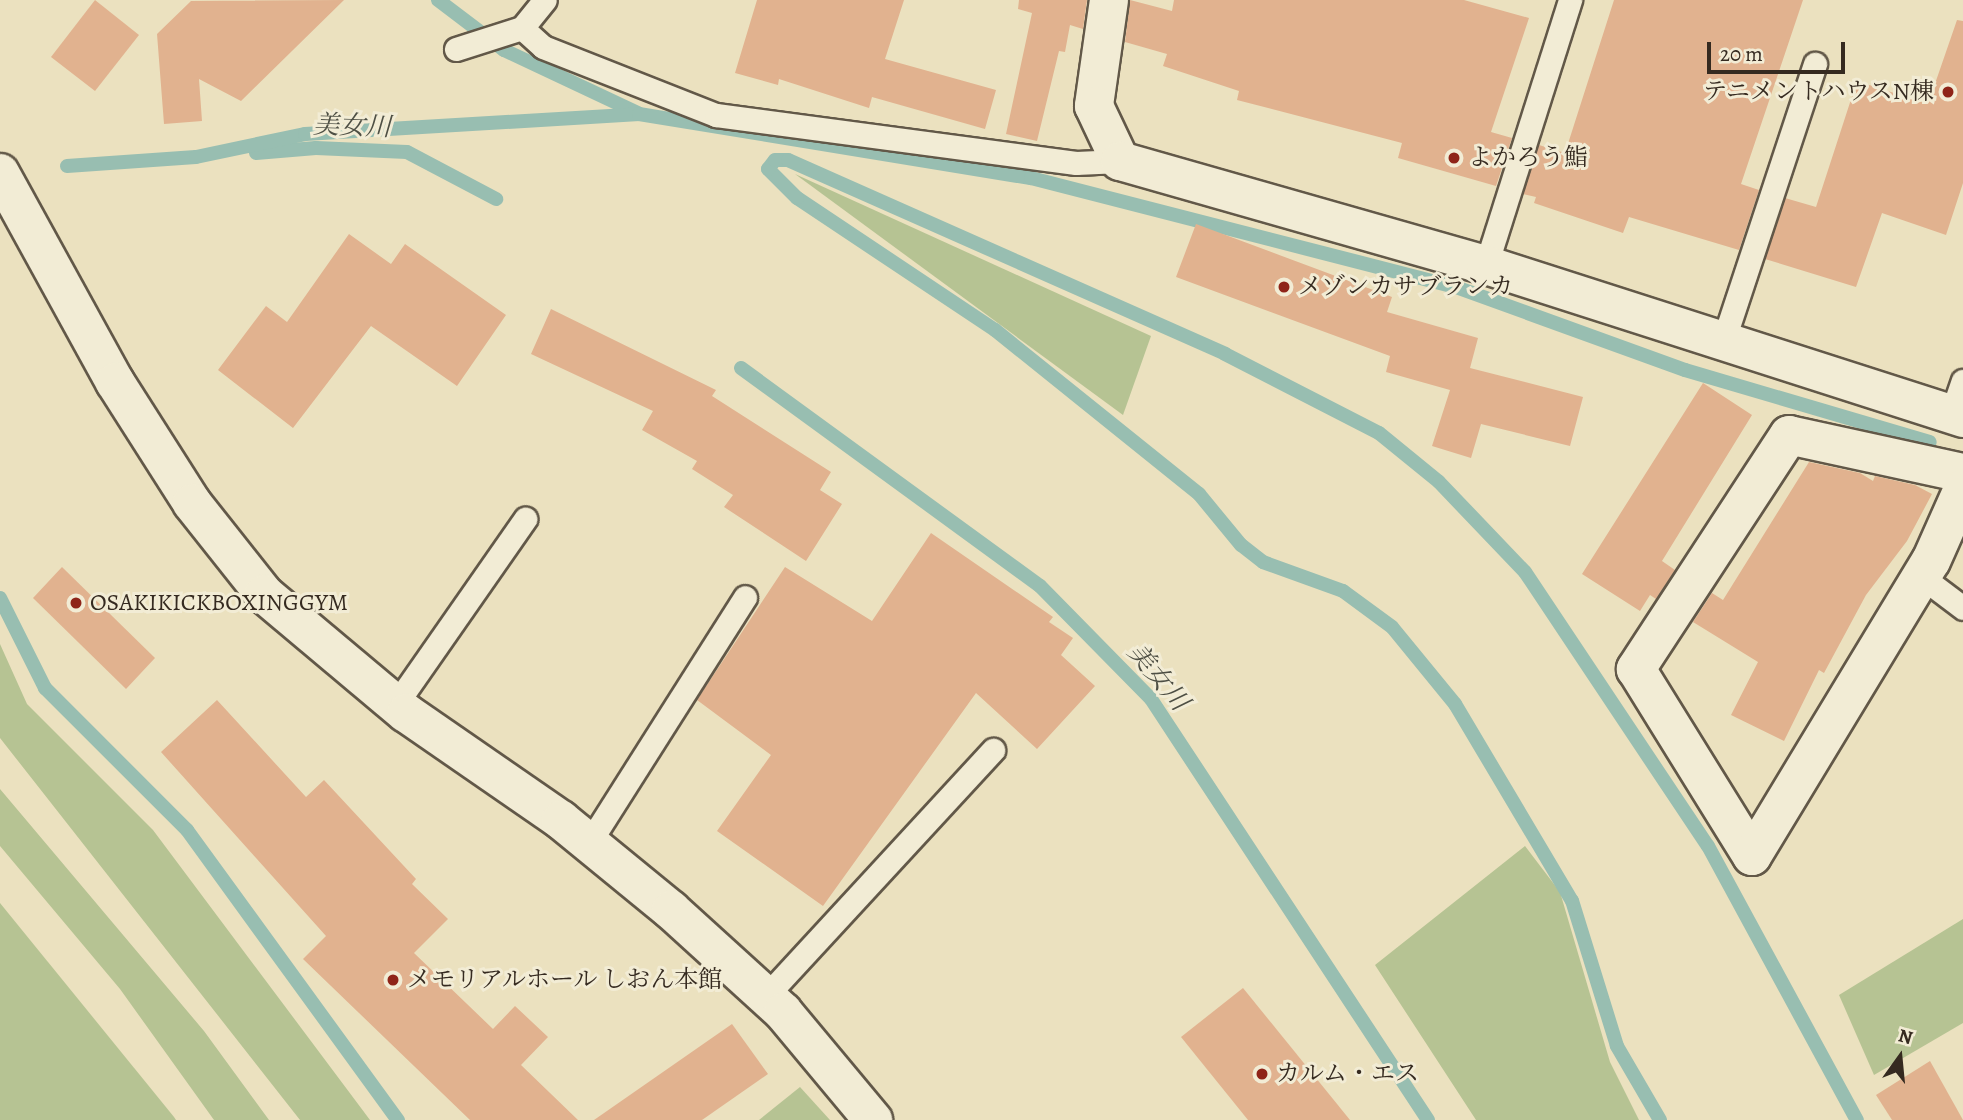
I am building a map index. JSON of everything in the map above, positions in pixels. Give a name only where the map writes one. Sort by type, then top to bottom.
[{"type":"street","points":[[1109,0],[1094,106],[1120,161],[1486,265],[1723,342],[1959,404]]},
{"type":"street","points":[[0,173],[115,382],[192,503],[264,594],[396,704],[589,844],[766,996],[873,1120]]},
{"type":"street","points":[[1963,473],[1789,435],[1636,669],[1752,856],[1922,577],[1963,489]]},
{"type":"lane","points":[[456,49],[513,30],[545,0]]},
{"type":"lane","points":[[1486,265],[1570,0]]},
{"type":"lane","points":[[513,30],[542,47],[716,115],[1076,163],[1120,161]]},
{"type":"lane","points":[[1723,342],[1815,64]]},
{"type":"lane","points":[[396,704],[525,519]]},
{"type":"lane","points":[[1922,577],[1963,608]]},
{"type":"lane","points":[[589,844],[745,597]]},
{"type":"lane","points":[[766,996],[993,750]]},
{"type":"green space","points":[[795,174],[1151,336],[1123,415]]},
{"type":"green space","points":[[0,644],[27,704],[153,830],[370,1120],[300,1120],[0,738]]},
{"type":"green space","points":[[0,789],[204,1031],[269,1120],[214,1120],[120,989],[0,846]]},
{"type":"green space","points":[[1525,846],[1560,892],[1610,1062],[1639,1120],[1476,1120],[1375,965]]},
{"type":"green space","points":[[0,903],[174,1117],[176,1120],[0,1120]]},
{"type":"green space","points":[[1963,919],[1963,1023],[1874,1075],[1839,995]]},
{"type":"green space","points":[[800,1087],[830,1120],[759,1120]]},
{"type":"building","points":[[95,0],[139,35],[95,91],[51,57]]},
{"type":"building","points":[[344,0],[241,101],[199,79],[202,121],[164,124],[157,34],[191,1]]},
{"type":"building","points":[[757,0],[904,0],[885,59],[996,90],[985,129],[872,97],[869,108],[779,79],[778,85],[735,73]]},
{"type":"building","points":[[1019,0],[1087,0],[1083,29],[1070,25],[1065,52],[1059,51],[1037,141],[1006,134],[1032,13],[1018,9]]},
{"type":"building","points":[[1130,0],[1172,11],[1174,0],[1464,0],[1529,18],[1491,132],[1512,138],[1496,186],[1398,158],[1402,143],[1237,100],[1239,91],[1163,66],[1167,54],[1125,42]]},
{"type":"building","points":[[1614,0],[1803,0],[1741,184],[1759,190],[1739,250],[1629,217],[1623,233],[1534,203],[1536,197],[1523,194],[1539,145],[1565,153]]},
{"type":"building","points":[[1957,20],[1963,21],[1963,183],[1946,235],[1882,213],[1856,287],[1765,259],[1785,198],[1816,207],[1857,81],[1928,104]]},
{"type":"building","points":[[1196,224],[1392,297],[1387,312],[1478,338],[1470,368],[1583,397],[1570,446],[1481,424],[1471,458],[1432,446],[1450,390],[1386,372],[1390,356],[1176,277]]},
{"type":"building","points":[[349,234],[391,264],[405,244],[506,315],[457,386],[371,326],[293,428],[218,370],[266,306],[287,322]]},
{"type":"building","points":[[551,309],[716,390],[712,396],[831,472],[820,490],[842,504],[806,561],[724,507],[733,495],[692,469],[697,461],[642,430],[653,411],[531,354]]},
{"type":"building","points":[[1703,383],[1752,415],[1662,561],[1675,570],[1656,599],[1650,595],[1640,611],[1582,574]]},
{"type":"building","points":[[1809,462],[1860,473],[1873,481],[1875,476],[1915,485],[1932,494],[1907,541],[1866,595],[1824,673],[1819,670],[1784,741],[1731,715],[1758,662],[1693,622],[1712,593],[1723,600]]},
{"type":"building","points":[[931,533],[1053,617],[1049,622],[1073,638],[1061,655],[1095,686],[1037,749],[976,693],[823,906],[717,831],[771,755],[697,700],[785,567],[872,621]]},
{"type":"building","points":[[62,567],[155,658],[126,689],[33,598]]},
{"type":"building","points":[[217,700],[306,797],[324,780],[416,879],[412,884],[448,919],[414,953],[493,1029],[515,1006],[548,1037],[521,1065],[578,1120],[470,1120],[303,959],[326,936],[161,752]]},
{"type":"building","name":"カルム・エス","points":[[1243,988],[1350,1120],[1248,1120],[1181,1037]]},
{"type":"building","points":[[732,1024],[768,1074],[702,1120],[594,1120]]},
{"type":"building","points":[[1930,1061],[1963,1120],[1892,1120],[1876,1095]]},
{"type":"waterway","points":[[438,0],[504,50],[638,113]]},
{"type":"waterway","points":[[67,166],[196,157],[305,134],[639,114],[1031,178],[1453,286],[1685,370],[1930,442]]},
{"type":"waterway","name":"美女川","points":[[256,153],[316,148],[407,152],[496,199]]},
{"type":"waterway","points":[[1660,1120],[1617,1046],[1572,901],[1455,704],[1392,627],[1343,591],[1263,562],[1241,545],[1199,494],[995,330],[797,198],[768,169],[775,160],[788,160],[1225,354],[1379,433],[1439,482],[1525,572],[1708,846],[1857,1120]]},
{"type":"waterway","name":"美女川","points":[[741,368],[1040,586],[1151,699],[1428,1120]]},
{"type":"waterway","points":[[0,598],[45,688],[187,830],[398,1120]]},
{"type":"place","name":"テニメントハウスN棟","points":[[1948,92]]},
{"type":"place","name":"よかろう鮨","points":[[1454,158]]},
{"type":"place","name":"メゾンカサブランカ","points":[[1284,287]]},
{"type":"place","name":"OSAKIKICKBOXINGGYM","points":[[76,603]]},
{"type":"place","name":"メモリアルホール しおん本館","points":[[393,980]]},
{"type":"place","name":"カルム・エス","points":[[1262,1074]]}]
